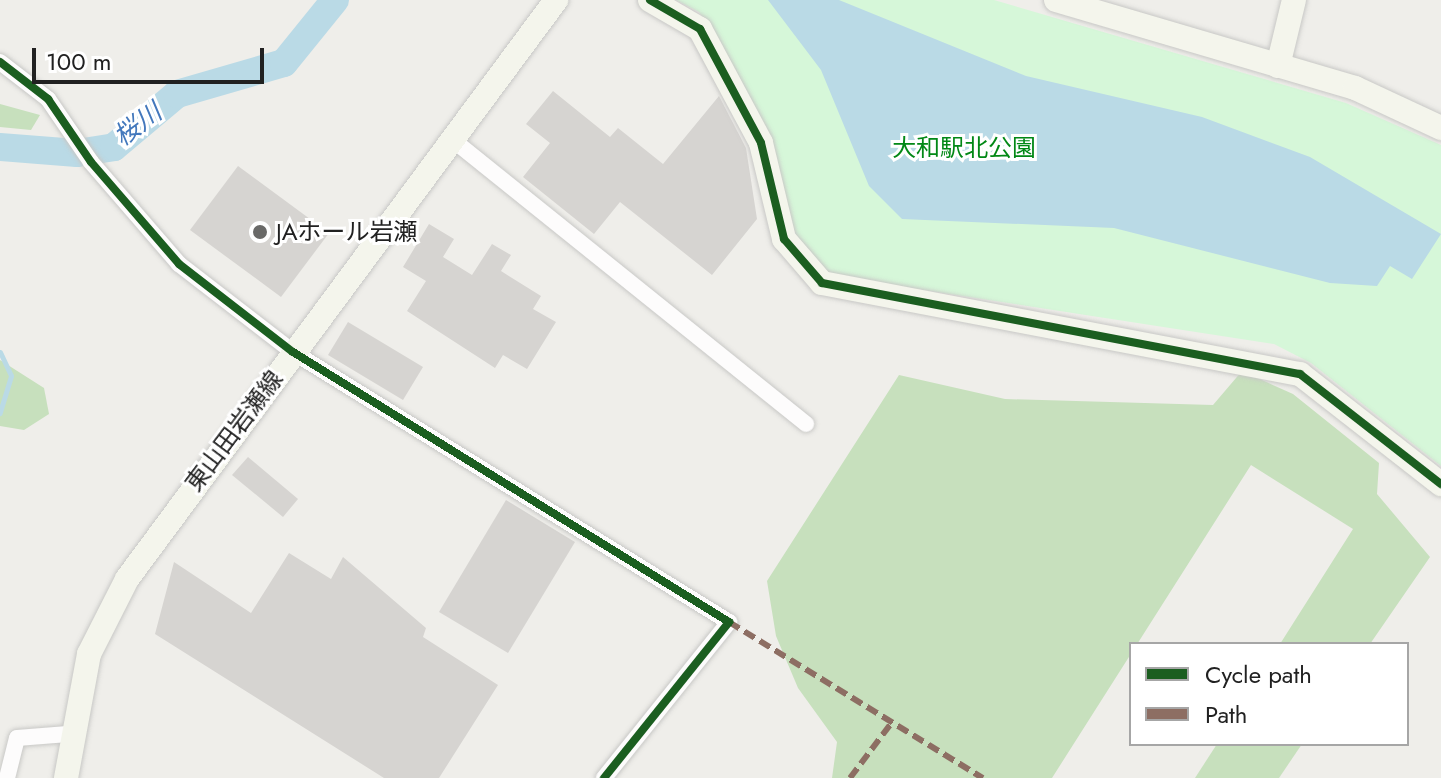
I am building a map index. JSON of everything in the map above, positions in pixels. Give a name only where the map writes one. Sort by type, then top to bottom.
[{"type":"street","name":"東山田岩瀬線","points":[[66,778],[68,734],[89,654],[127,579],[556,0]]},
{"type":"street","points":[[650,0],[700,29],[761,143],[784,239],[822,283],[1285,369],[1312,380],[1441,484]]},
{"type":"street","points":[[1056,0],[1355,88],[1441,128]]},
{"type":"street","points":[[1278,66],[1294,0]]},
{"type":"street","points":[[0,62],[76,131],[91,162],[179,264],[293,352],[729,622],[604,778]]},
{"type":"street","points":[[453,140],[806,424]]},
{"type":"street","points":[[7,778],[17,738],[68,734]]},
{"type":"green space","name":"大和駅北公園","points":[[676,0],[994,0],[1346,103],[1441,145],[1441,466],[1311,363],[1274,344],[832,276],[804,254],[786,225],[719,46],[699,12]]},
{"type":"green space","points":[[0,104],[40,115],[31,130],[0,127]]},
{"type":"green space","points":[[0,360],[44,388],[49,414],[24,430],[0,426]]},
{"type":"green space","points":[[1242,371],[1293,394],[1379,463],[1377,494],[1430,557],[1371,642],[1281,642],[1353,529],[1251,465],[1138,642],[1129,642],[1129,657],[1052,778],[832,778],[837,742],[798,688],[776,636],[767,581],[899,375],[1005,399],[1213,405]]},
{"type":"green space","points":[[1216,746],[1301,746],[1279,778],[1195,778]]},
{"type":"water","points":[[768,0],[839,0],[1026,76],[1202,117],[1310,157],[1441,234],[1412,279],[1390,266],[1377,286],[1330,283],[1114,228],[902,219],[869,186],[821,70]]},
{"type":"building","points":[[553,91],[610,137],[618,128],[663,164],[719,96],[746,148],[757,219],[712,275],[620,202],[594,234],[523,177],[550,143],[526,124]]},
{"type":"building","name":"JAホール岩瀬","points":[[238,166],[329,233],[281,297],[190,230]]},
{"type":"building","points":[[429,224],[454,239],[443,257],[472,275],[492,244],[511,255],[501,271],[541,296],[533,309],[556,322],[527,369],[503,355],[495,368],[407,311],[426,281],[403,267]]},
{"type":"building","points":[[348,322],[423,367],[403,400],[328,355]]},
{"type":"building","points":[[248,457],[298,499],[283,517],[232,475]]},
{"type":"building","points":[[506,500],[575,542],[508,653],[439,612]]},
{"type":"building","points":[[289,553],[331,579],[343,557],[426,628],[423,637],[498,685],[439,778],[384,778],[155,634],[174,562],[251,613]]},
{"type":"waterway","name":"桜川","points":[[0,147],[77,153],[114,147],[177,94],[284,63],[335,0]]},
{"type":"waterway","points":[[0,352],[11,376],[0,413]]},
{"type":"marked path","points":[[729,622],[983,778]]},
{"type":"marked path","points":[[850,778],[893,721]]},
{"type":"cycle path","points":[[650,0],[700,29],[761,143],[784,239],[822,283],[1300,374],[1441,484]]},
{"type":"cycle path","points":[[0,62],[48,99],[91,162],[179,264],[293,352],[729,622],[604,778]]},
{"type":"place","name":"JAホール岩瀬","points":[[260,232]]}]
